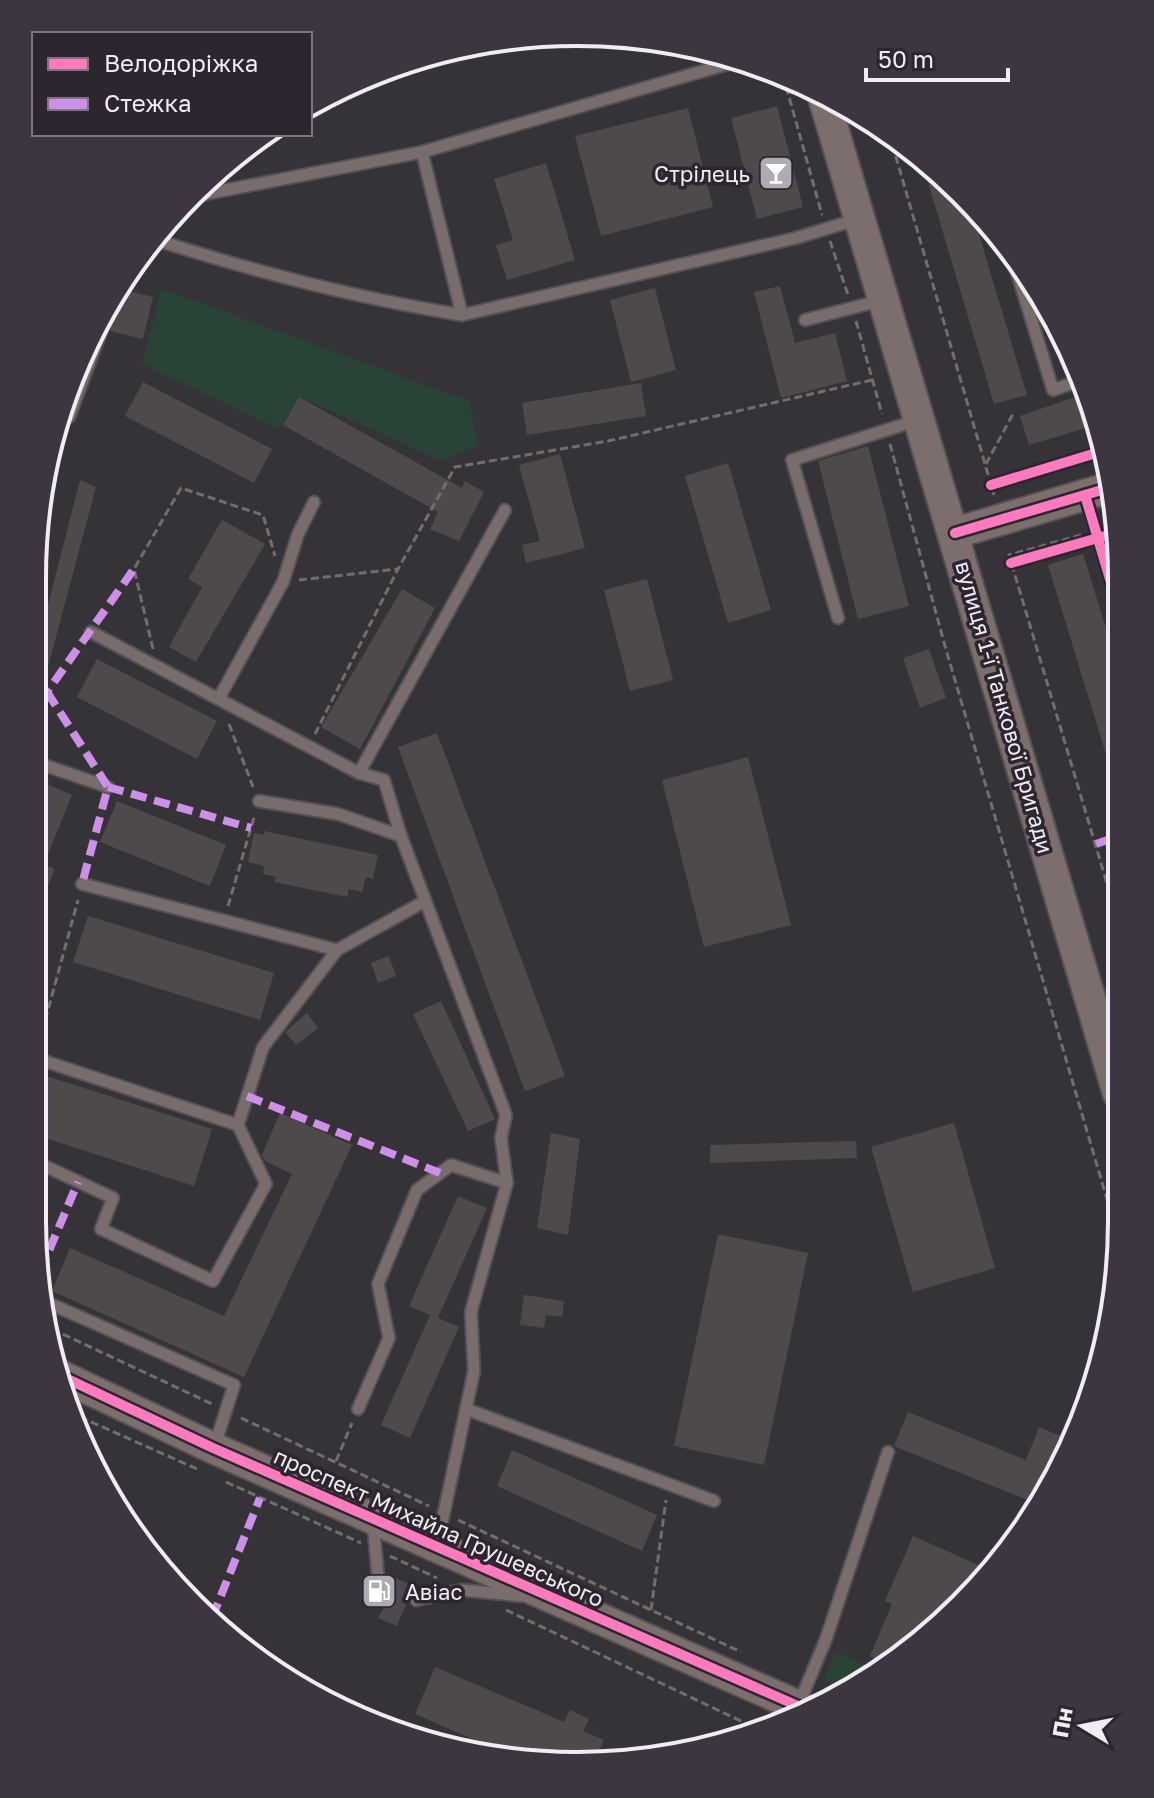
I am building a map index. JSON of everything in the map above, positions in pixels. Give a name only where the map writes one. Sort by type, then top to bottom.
[{"type":"main road","name":"вулиця 1-ї Танкової Бригади","points":[[827,109],[955,533],[1108,1059]]},
{"type":"main road","points":[[955,533],[1098,491]]},
{"type":"main road","name":"проспект Михайла Грушевського","points":[[71,1382],[208,1460],[372,1517],[550,1598],[804,1701]]},
{"type":"lane","points":[[212,193],[422,152],[721,66]]},
{"type":"lane","points":[[422,152],[462,315]]},
{"type":"lane","points":[[165,243],[248,270],[332,291],[462,315],[826,229],[859,218]]},
{"type":"lane","points":[[1021,285],[1053,390],[1072,384]]},
{"type":"lane","points":[[805,320],[883,300]]},
{"type":"lane","points":[[838,618],[792,460],[919,419]]},
{"type":"lane","points":[[1098,491],[1097,535],[1108,569]]},
{"type":"lane","points":[[219,698],[283,582],[298,534],[314,502]]},
{"type":"lane","points":[[359,773],[505,510]]},
{"type":"lane","points":[[91,632],[359,773],[384,780],[401,836],[506,1115],[501,1138],[507,1183],[471,1312],[474,1371],[437,1546]]},
{"type":"lane","points":[[46,766],[108,787]]},
{"type":"lane","points":[[259,801],[338,814],[401,836]]},
{"type":"lane","points":[[82,884],[337,950]]},
{"type":"lane","points":[[46,1167],[113,1198],[101,1229],[213,1281],[266,1184],[238,1125],[263,1047],[337,950],[425,901]]},
{"type":"lane","points":[[46,1062],[238,1125]]},
{"type":"lane","points":[[358,1409],[389,1338],[378,1284],[417,1190],[451,1165],[507,1183]]},
{"type":"lane","points":[[53,1305],[234,1385],[208,1460]]},
{"type":"lane","points":[[466,1409],[714,1501]]},
{"type":"lane","points":[[814,1696],[826,1639],[888,1452]]},
{"type":"lane","points":[[372,1517],[380,1599],[386,1601]]},
{"type":"lane","points":[[416,1600],[462,1590],[550,1598]]},
{"type":"path","points":[[787,89],[1108,1203]]},
{"type":"path","points":[[895,152],[993,490],[1006,481]]},
{"type":"path","points":[[309,745],[398,569],[455,467],[608,441],[872,380]]},
{"type":"path","points":[[986,464],[1013,414]]},
{"type":"path","points":[[158,667],[134,569],[181,488],[263,515],[283,582],[398,569]]},
{"type":"path","points":[[1097,535],[1011,563],[1108,887]]},
{"type":"path","points":[[219,698],[259,801],[223,921]]},
{"type":"path","points":[[46,1017],[82,884]]},
{"type":"path","points":[[336,1462],[358,1409]]},
{"type":"path","points":[[83,1417],[208,1460]]},
{"type":"path","points":[[217,1479],[748,1724]]},
{"type":"path","points":[[651,1610],[668,1484]]},
{"type":"green space","points":[[162,289],[469,401],[478,445],[442,461],[300,397],[279,429],[142,364]]},
{"type":"green space","points":[[836,1652],[867,1666],[835,1685],[824,1680]]},
{"type":"building","points":[[777,106],[803,207],[757,219],[731,118]]},
{"type":"building","points":[[688,108],[713,207],[601,236],[575,136]]},
{"type":"building","points":[[546,163],[575,260],[507,280],[496,245],[513,240],[494,179]]},
{"type":"building","points":[[927,178],[977,229],[1027,395],[994,404]]},
{"type":"building","points":[[780,286],[795,343],[835,333],[847,381],[781,398],[754,292]]},
{"type":"building","points":[[655,288],[676,370],[631,382],[610,300]]},
{"type":"building","points":[[129,291],[153,297],[143,339],[110,331],[109,327]]},
{"type":"building","points":[[143,382],[272,449],[254,483],[125,416]]},
{"type":"building","points":[[641,383],[646,416],[527,435],[522,403]]},
{"type":"building","points":[[299,397],[462,488],[465,481],[484,492],[459,541],[430,529],[438,512],[283,425]]},
{"type":"building","points":[[1076,397],[1086,428],[1029,445],[1020,416]]},
{"type":"building","points":[[868,446],[909,606],[858,619],[818,461]]},
{"type":"building","points":[[560,454],[585,548],[526,563],[522,545],[540,541],[519,465]]},
{"type":"building","points":[[728,463],[771,610],[728,623],[685,476]]},
{"type":"building","points":[[80,480],[96,487],[46,674],[46,613]]},
{"type":"building","points":[[222,520],[265,544],[196,662],[169,647],[202,587],[188,579]]},
{"type":"building","points":[[1083,554],[1108,634],[1108,761],[1048,565]]},
{"type":"building","points":[[647,579],[673,680],[630,691],[604,590]]},
{"type":"building","points":[[402,589],[435,608],[360,749],[321,727]]},
{"type":"building","points":[[929,649],[946,698],[920,708],[903,658]]},
{"type":"building","points":[[97,659],[217,721],[197,759],[77,697]]},
{"type":"building","points":[[437,733],[565,1076],[525,1091],[398,747]]},
{"type":"building","points":[[748,757],[791,925],[704,947],[662,780]]},
{"type":"building","points":[[46,784],[72,795],[46,859]]},
{"type":"building","points":[[117,801],[226,845],[210,886],[100,842]]},
{"type":"building","points":[[264,831],[378,855],[373,879],[366,877],[362,892],[349,889],[347,897],[274,882],[276,877],[263,874],[264,866],[248,862],[254,833],[264,835]]},
{"type":"building","points":[[46,865],[55,869],[46,890]]},
{"type":"building","points":[[88,916],[274,973],[260,1020],[73,962]]},
{"type":"building","points":[[389,956],[396,976],[378,983],[371,963]]},
{"type":"building","points":[[441,1001],[495,1119],[468,1131],[413,1014]]},
{"type":"building","points":[[307,1013],[318,1028],[296,1045],[285,1032]]},
{"type":"building","points":[[46,1076],[212,1129],[194,1186],[46,1138]]},
{"type":"building","points":[[280,1113],[352,1145],[244,1377],[52,1291],[70,1248],[224,1316],[292,1174],[265,1161],[262,1155]]},
{"type":"building","points":[[954,1123],[995,1268],[913,1292],[871,1147]]},
{"type":"building","points":[[551,1133],[580,1139],[568,1235],[537,1228]]},
{"type":"building","points":[[856,1141],[857,1158],[710,1163],[710,1145]]},
{"type":"building","points":[[458,1196],[487,1208],[438,1318],[459,1327],[410,1438],[381,1425],[430,1315],[409,1306]]},
{"type":"building","points":[[718,1234],[808,1253],[764,1465],[674,1446]]},
{"type":"building","points":[[524,1295],[564,1301],[562,1317],[546,1315],[544,1328],[520,1325]]},
{"type":"building","points":[[908,1412],[1026,1460],[1039,1427],[1062,1437],[1028,1500],[894,1446]]},
{"type":"building","points":[[512,1450],[657,1515],[642,1551],[497,1486]]},
{"type":"building","points":[[913,1536],[980,1566],[927,1620],[877,1659],[870,1656],[892,1604],[885,1601]]},
{"type":"building","points":[[395,1578],[414,1586],[397,1626],[378,1618],[383,1609],[394,1604],[389,1593]]},
{"type":"building","points":[[435,1667],[564,1722],[570,1710],[589,1719],[583,1731],[604,1740],[599,1751],[508,1747],[482,1743],[415,1714]]},
{"type":"marked path","points":[[46,692],[134,569]]},
{"type":"marked path","points":[[47,692],[108,787],[82,884]]},
{"type":"marked path","points":[[108,787],[251,828]]},
{"type":"marked path","points":[[1096,844],[1108,840]]},
{"type":"marked path","points":[[247,1096],[440,1173]]},
{"type":"marked path","points":[[47,1255],[78,1182]]},
{"type":"marked path","points":[[216,1609],[260,1498]]},
{"type":"cycle path","points":[[991,485],[1093,454]]},
{"type":"cycle path","points":[[955,533],[1100,490]]},
{"type":"cycle path","points":[[1085,495],[1108,572]]},
{"type":"cycle path","points":[[1011,563],[1106,536]]},
{"type":"cycle path","points":[[71,1380],[213,1448],[795,1705]]},
{"type":"place","name":"Стрілець","points":[[776,173]]},
{"type":"place","name":"Авіас","points":[[379,1591]]}]
